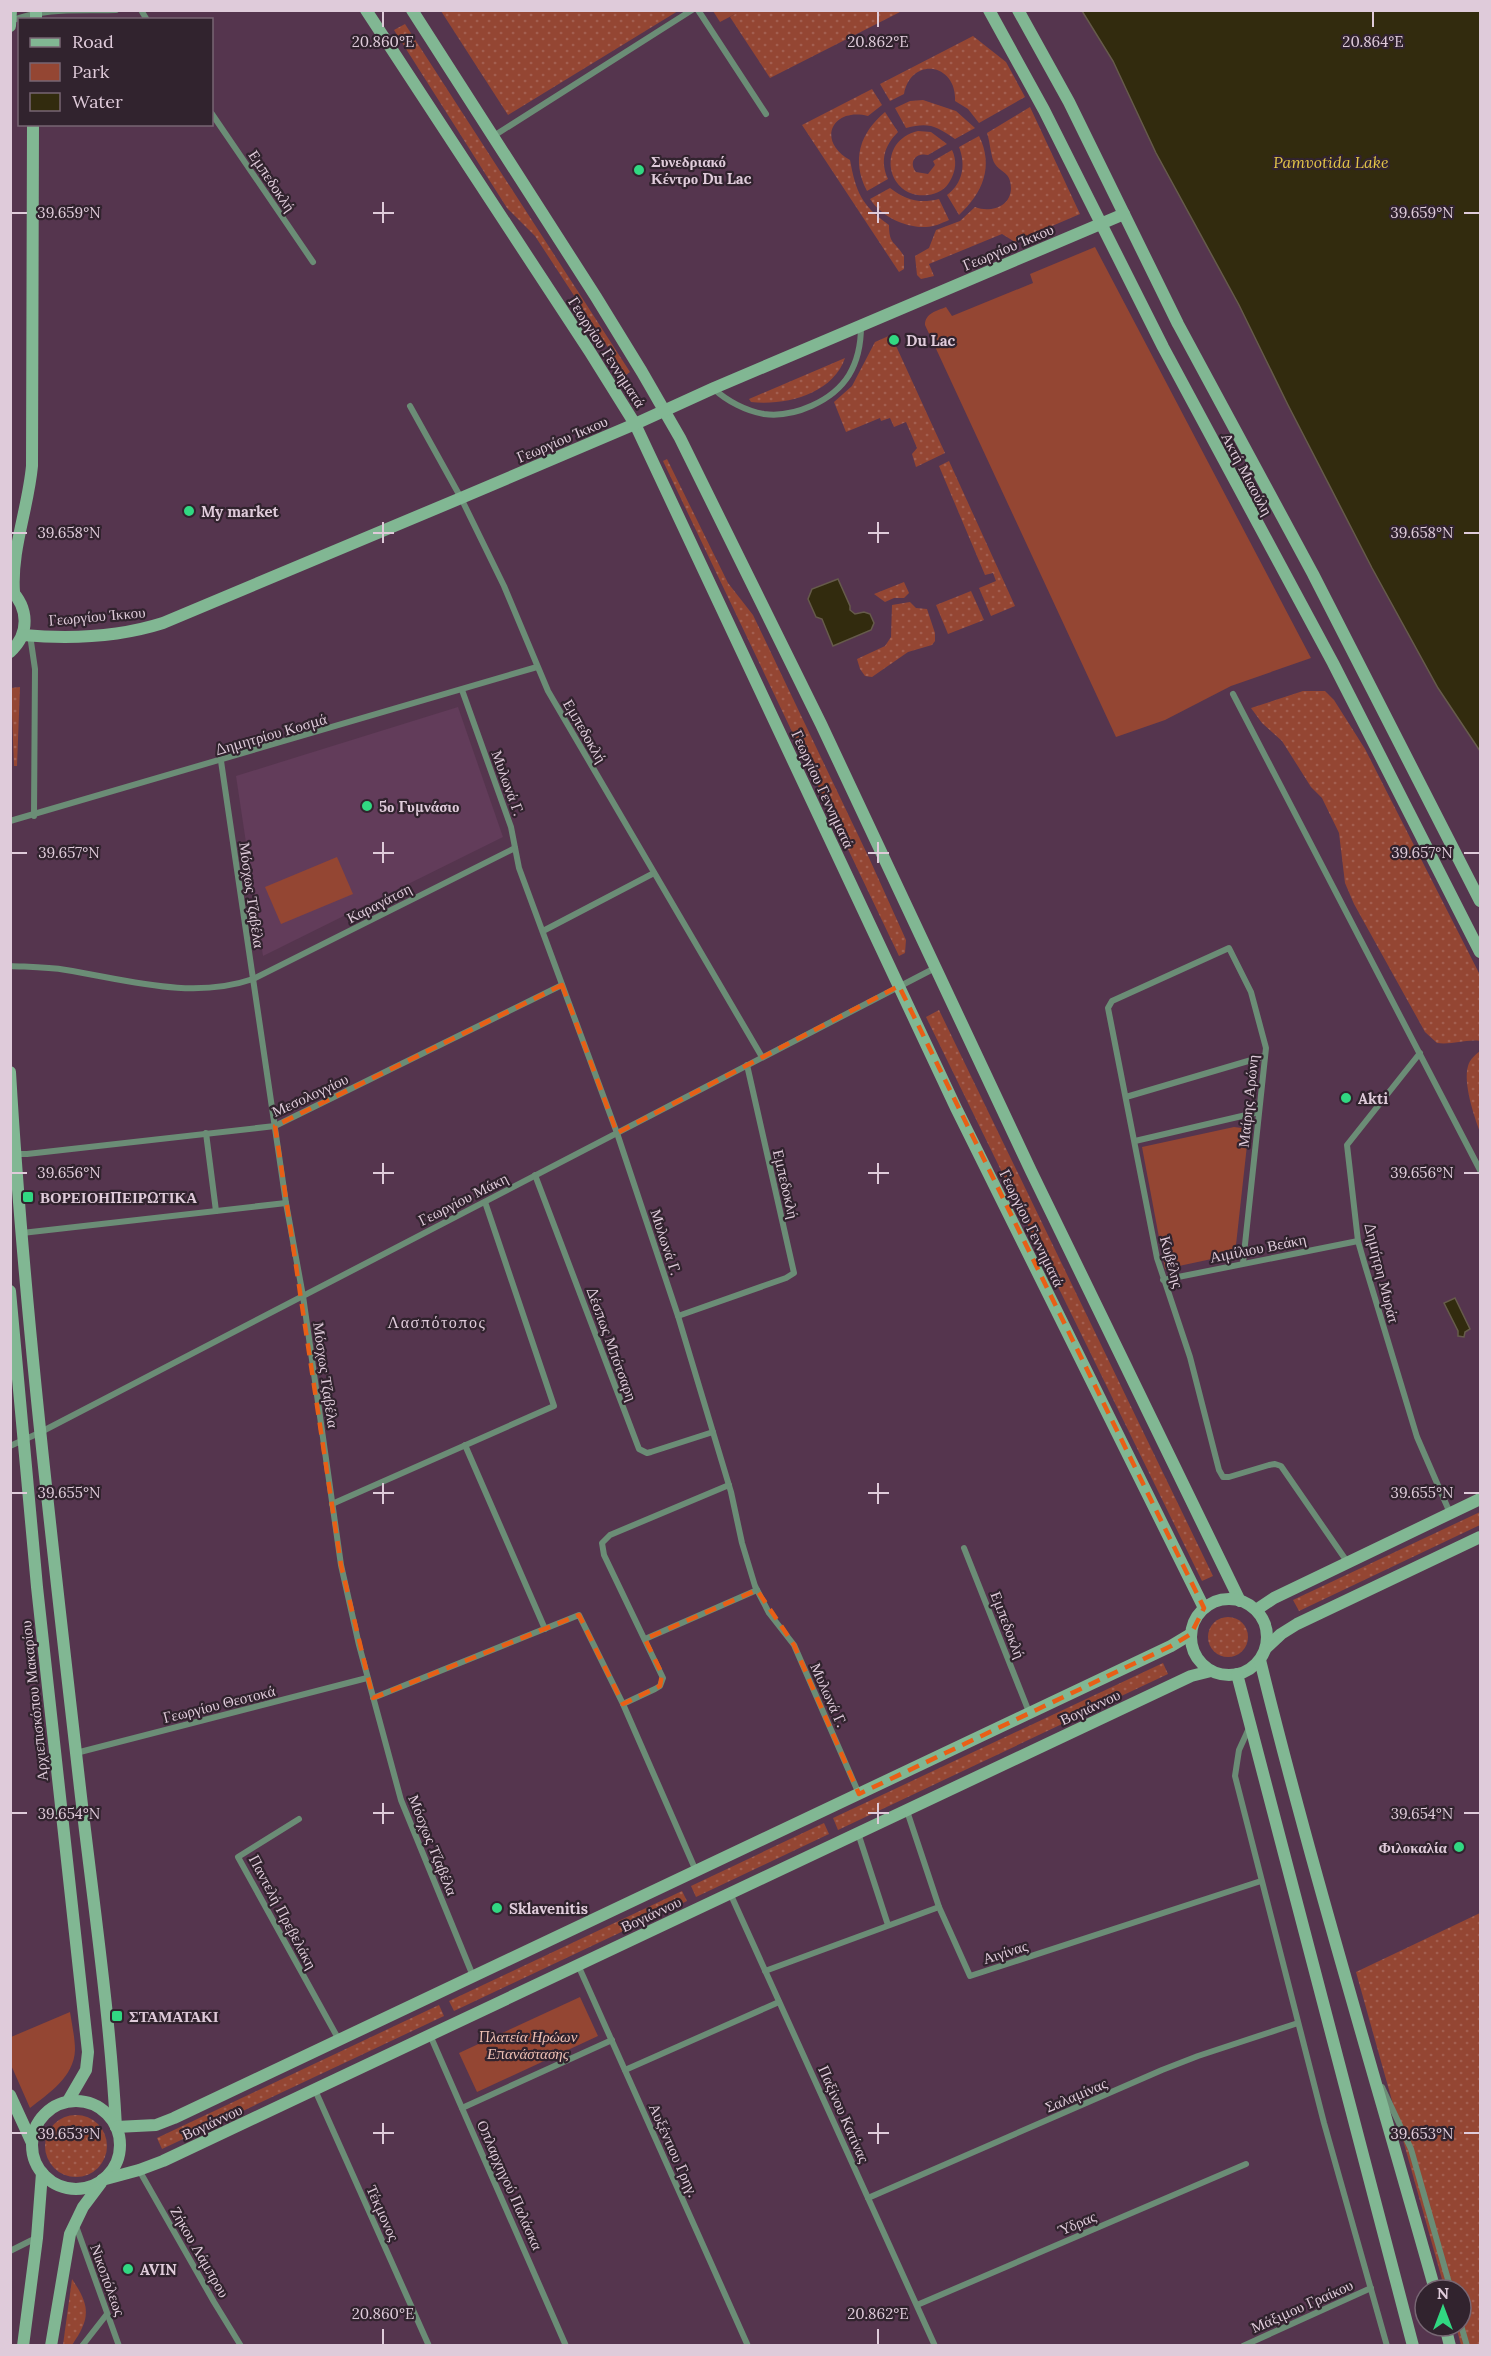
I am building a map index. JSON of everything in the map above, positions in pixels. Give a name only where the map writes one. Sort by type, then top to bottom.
[{"type":"street","points":[[10,26],[11,10]]},
{"type":"street","points":[[21,18],[36,14],[116,10]]},
{"type":"street","name":"Γεωργίου Γεννηματά","points":[[366,10],[635,424],[1013,1224],[1204,1608]]},
{"type":"street","name":"Γεωργίου Γεννηματά","points":[[412,10],[602,307],[684,446],[775,630],[1240,1601]]},
{"type":"street","points":[[492,136],[692,10]]},
{"type":"street","points":[[698,10],[766,114]]},
{"type":"street","name":"Ακτή Μιαούλη","points":[[989,10],[1037,96],[1209,436],[1333,663],[1480,952]]},
{"type":"street","name":"Ακτή Μιαούλη","points":[[1018,10],[1064,92],[1178,324],[1313,574],[1480,901]]},
{"type":"street","name":"Εμπεδοκλή","points":[[213,115],[313,262]]},
{"type":"street","points":[[33,126],[32,466],[28,501],[13,568],[12,591],[20,600],[25,615],[26,635],[35,669],[34,816]]},
{"type":"street","name":"Γεωργίου Ίκκου","points":[[26,635],[77,636],[125,631],[163,623],[1124,214]]},
{"type":"street","points":[[714,388],[735,403],[764,414],[778,414],[808,407],[832,394],[850,374],[859,351],[861,325]]},
{"type":"street","name":"Εμπεδοκλή","points":[[410,406],[461,498],[504,586],[548,691],[762,1057]]},
{"type":"street","points":[[11,652],[26,635]]},
{"type":"street","name":"Δημητρίου Κοσμά","points":[[10,821],[34,816],[537,667]]},
{"type":"street","name":"Μυλωνά Γ.","points":[[462,690],[511,827],[519,868],[617,1133],[678,1316],[729,1485],[746,1560],[757,1590],[770,1613],[794,1645],[859,1794]]},
{"type":"street","points":[[1233,694],[1480,1170]]},
{"type":"street","name":"Μόσχως Τζαβέλα","points":[[221,761],[286,1203],[303,1296],[341,1565],[367,1678],[406,1816],[473,1976]]},
{"type":"street","name":"Καραγάτση","points":[[10,966],[62,969],[190,988],[226,987],[253,979],[515,848]]},
{"type":"street","points":[[543,931],[654,873]]},
{"type":"street","name":"Μαίρης Αρώνη","points":[[1229,948],[1251,992],[1264,1039],[1265,1056],[1243,1263]]},
{"type":"street","name":"Κυβέλης","points":[[1229,948],[1109,1004],[1108,1008],[1154,1244],[1163,1280],[1190,1357],[1221,1474],[1229,1477],[1269,1465],[1281,1466],[1347,1563]]},
{"type":"street","name":"Γεωργίου Μάκη","points":[[10,1446],[935,968]]},
{"type":"street","name":"Μεσολογγίου","points":[[13,1153],[275,1126],[562,985]]},
{"type":"street","name":"Δημήτρη Μυράτ","points":[[1420,1053],[1347,1145],[1358,1241],[1417,1437],[1450,1514]]},
{"type":"street","points":[[1126,1097],[1265,1056]]},
{"type":"street","name":"Εμπεδοκλή","points":[[678,1316],[795,1273],[747,1065]]},
{"type":"street","points":[[10,1072],[13,1153],[39,1433],[120,2146],[119,2156],[110,2174],[82,2188],[71,2188],[60,2186],[42,2173],[33,2154],[32,2143],[10,2095]]},
{"type":"street","points":[[1135,1141],[1259,1112]]},
{"type":"street","points":[[206,1133],[216,1210]]},
{"type":"street","name":"Δέσπως Μπότσαρη","points":[[535,1175],[639,1449],[646,1453],[651,1452],[712,1432]]},
{"type":"street","points":[[332,1504],[554,1406],[485,1202]]},
{"type":"street","points":[[22,1233],[286,1203]]},
{"type":"street","name":"Αιμίλιου Βεάκη","points":[[1163,1280],[1358,1241]]},
{"type":"street","name":"Αρχιεπισκόπου Μακαρίου","points":[[10,1291],[37,1587],[88,2052],[86,2070],[68,2102]]},
{"type":"street","points":[[465,1445],[545,1629]]},
{"type":"street","points":[[623,1704],[655,1689],[663,1681],[662,1674],[604,1555],[602,1543],[610,1535],[729,1485]]},
{"type":"street","points":[[1256,1610],[1274,1598],[1480,1499]]},
{"type":"street","points":[[1413,2346],[1237,1674],[1251,1669],[1281,1634],[1297,1624],[1480,1537]]},
{"type":"street","name":"Εμπεδοκλή","points":[[964,1548],[1029,1712]]},
{"type":"street","points":[[645,1639],[757,1590]]},
{"type":"street","points":[[1211,1671],[1195,1656],[1191,1634],[1197,1617],[1204,1608],[1222,1599],[1240,1601],[1256,1610],[1266,1628],[1263,1654],[1336,1951],[1371,2063],[1432,2278]]},
{"type":"street","points":[[373,1698],[579,1615],[623,1704],[696,1871]]},
{"type":"street","name":"Βογιάννου","points":[[117,2127],[147,2127],[167,2122],[1171,1646],[1191,1634]]},
{"type":"street","name":"Βογιάννου","points":[[102,2180],[140,2170],[315,2090],[1191,1676],[1211,1671],[1221,1675],[1237,1674]]},
{"type":"street","name":"Γεωργίου Θεοτοκά","points":[[76,1753],[367,1678]]},
{"type":"street","points":[[1250,1725],[1239,1750],[1235,1776],[1298,2023],[1387,2346]]},
{"type":"street","points":[[765,1971],[939,1907],[906,1810]]},
{"type":"street","name":"Παντελή Πρεβελάκη","points":[[299,1820],[238,1857],[339,2040]]},
{"type":"street","points":[[858,1833],[888,1925]]},
{"type":"street","name":"Αιγίνας","points":[[939,1907],[970,1976],[1261,1881]]},
{"type":"street","name":"Παξίνου Κατίνας","points":[[730,1893],[935,2346]]},
{"type":"street","name":"Αυξέντιου Γρηγ.","points":[[578,1965],[748,2346]]},
{"type":"street","points":[[626,2070],[779,2002]]},
{"type":"street","name":"Σαλαμίνας","points":[[868,2198],[1171,2067],[1298,2023]]},
{"type":"street","name":"Οπλαρχηγού Παλάσκα","points":[[430,2035],[566,2346]]},
{"type":"street","points":[[462,2108],[612,2040]]},
{"type":"street","points":[[1371,2063],[1411,2150],[1448,2278]]},
{"type":"street","name":"Τέκμονος","points":[[315,2090],[429,2346]]},
{"type":"street","points":[[32,2143],[39,2121],[56,2105],[68,2102],[78,2101],[97,2106],[105,2111],[117,2127]]},
{"type":"street","name":"Ύδρας","points":[[917,2305],[1246,2164]]},
{"type":"street","name":"Ζήκου Λάμπρου","points":[[140,2170],[241,2346]]},
{"type":"street","points":[[23,2346],[37,2238],[42,2173]]},
{"type":"street","points":[[51,2346],[66,2252],[75,2223],[102,2180]]},
{"type":"street","name":"Νικοπόλεως","points":[[75,2223],[119,2346]]},
{"type":"street","points":[[10,2251],[37,2238]]},
{"type":"street","name":"Μάξιμου Γραίκου","points":[[1243,2346],[1371,2288]]},
{"type":"street","points":[[82,2346],[107,2314]]},
{"type":"highlighted area","points":[[562,985],[617,1133],[899,986],[1204,1608],[1191,1634],[1171,1646],[859,1794],[794,1645],[757,1590],[645,1639],[662,1674],[660,1686],[623,1704],[579,1615],[373,1698],[341,1565],[275,1126]]},
{"type":"shaded area","name":"5ο Γυμνάσιο","points":[[458,707],[503,837],[263,956],[236,776]]},
{"type":"green space","points":[[741,10],[902,11],[770,78],[730,17]]},
{"type":"green space","points":[[441,11],[678,11],[508,115]]},
{"type":"green space","points":[[713,11],[741,11],[720,22]]},
{"type":"green space","points":[[405,24],[630,372],[626,375],[535,236],[507,208],[394,30]]},
{"type":"green space","points":[[973,36],[1006,62],[1025,97],[979,123],[968,109],[955,101],[954,88],[942,72],[924,69],[908,82],[904,94],[890,101],[880,84]]},
{"type":"green space","points":[[872,89],[882,105],[868,116],[845,116],[833,127],[831,135],[833,144],[850,160],[861,197],[872,211],[889,225],[891,240],[904,256],[904,269],[899,272],[802,125]]},
{"type":"green space","points":[[923,100],[956,111],[975,128],[955,139],[932,126],[921,125],[906,128],[895,108],[910,101]]},
{"type":"green space","points":[[1030,107],[1080,214],[1015,242],[1002,234],[929,264],[934,276],[921,279],[917,275],[915,256],[929,248],[936,230],[960,221],[975,207],[996,208],[1010,196],[1010,181],[994,162],[987,133]]},
{"type":"green space","points":[[885,112],[898,132],[889,143],[885,154],[884,166],[888,179],[867,191],[860,169],[861,148],[869,129]]},
{"type":"green space","points":[[918,131],[931,132],[947,144],[928,155],[917,156],[913,161],[916,172],[928,174],[935,165],[933,161],[952,150],[955,158],[955,169],[948,184],[941,191],[928,195],[914,194],[903,189],[895,180],[891,169],[891,157],[896,146],[904,137]]},
{"type":"green space","points":[[979,136],[986,158],[984,179],[974,198],[959,215],[947,195],[957,185],[962,173],[959,147]]},
{"type":"green space","points":[[890,188],[913,200],[939,199],[949,220],[935,226],[918,227],[894,220],[880,211],[870,199]]},
{"type":"green space","points":[[1095,247],[1311,658],[1231,686],[1165,720],[1116,737],[925,325],[929,315],[935,311],[946,307],[952,316],[1033,283],[1030,274]]},
{"type":"green space","points":[[891,335],[945,453],[916,467],[912,454],[917,448],[906,422],[894,427],[890,418],[881,421],[880,418],[846,432],[834,402],[852,386],[875,342]]},
{"type":"green space","points":[[845,358],[830,381],[806,395],[764,403],[751,402],[749,399]]},
{"type":"green space","points":[[667,459],[728,583],[753,615],[870,860],[906,940],[905,953],[899,956],[663,461]]},
{"type":"green space","points":[[949,461],[1015,606],[991,616],[979,588],[996,581],[993,573],[985,575],[939,466]]},
{"type":"green space","points":[[904,582],[909,593],[904,598],[894,598],[885,602],[874,594]]},
{"type":"green space","points":[[971,591],[984,620],[948,634],[936,605]]},
{"type":"green space","points":[[910,602],[916,608],[927,609],[935,633],[935,641],[932,645],[908,652],[872,677],[865,676],[857,659],[885,646],[891,637],[892,605]]},
{"type":"green space","points":[[20,687],[17,766],[14,766],[11,688]]},
{"type":"green space","points":[[1303,691],[1325,691],[1334,700],[1365,749],[1480,975],[1480,1041],[1437,1043],[1425,1032],[1354,904],[1345,883],[1339,833],[1322,798],[1311,787],[1282,741],[1262,723],[1251,708]]},
{"type":"green space","points":[[337,857],[353,894],[281,924],[265,887]]},
{"type":"green space","points":[[939,1010],[1213,1576],[1202,1581],[926,1017]]},
{"type":"green space","points":[[1480,1051],[1480,1132],[1470,1099],[1467,1073],[1470,1061]]},
{"type":"green space","points":[[1234,1127],[1242,1128],[1248,1136],[1235,1254],[1165,1269],[1142,1147]]},
{"type":"green space","points":[[1480,1512],[1480,1525],[1299,1611],[1293,1600]]},
{"type":"green space","points":[[1228,1617],[1242,1623],[1248,1637],[1242,1651],[1228,1657],[1214,1651],[1208,1637],[1214,1623]]},
{"type":"green space","points":[[1163,1663],[1168,1674],[838,1830],[833,1818]]},
{"type":"green space","points":[[824,1823],[829,1834],[696,1897],[691,1886]]},
{"type":"green space","points":[[682,1891],[687,1901],[454,2011],[449,2001]]},
{"type":"green space","points":[[1480,1913],[1480,2345],[1461,2345],[1459,2338],[1473,2338],[1473,2278],[1442,2278],[1356,1972]]},
{"type":"green space","name":"Πλατεία Ηρώων Επανάστασης","points":[[580,1997],[598,2036],[477,2092],[459,2053]]},
{"type":"green space","points":[[439,2005],[444,2016],[162,2149],[157,2138]]},
{"type":"green space","points":[[70,2012],[74,2036],[74,2060],[59,2084],[30,2108],[11,2065],[11,2037]]},
{"type":"green space","points":[[76,2115],[93,2120],[98,2124],[102,2129],[107,2146],[102,2163],[98,2168],[93,2172],[76,2177],[59,2172],[54,2168],[50,2163],[45,2146],[50,2129],[54,2124],[59,2120]]},
{"type":"green space","points":[[72,2279],[83,2297],[86,2313],[82,2328],[72,2345],[63,2345]]},
{"type":"water","name":"Pamvotida Lake","points":[[1082,11],[1480,11],[1480,751],[1438,688],[1372,568],[1239,305],[1156,153],[1113,61]]},
{"type":"water","points":[[838,579],[850,610],[855,614],[864,612],[870,614],[874,623],[871,630],[833,646],[822,619],[816,617],[808,599],[812,589]]},
{"type":"water","points":[[1455,1298],[1470,1329],[1465,1332],[1464,1337],[1458,1336],[1458,1331],[1444,1303]]},
{"type":"place","name":"Συνεδριακό Κέντρο Du Lac","points":[[639,170]]},
{"type":"place","name":"Du Lac","points":[[894,340]]},
{"type":"place","name":"My market","points":[[189,511]]},
{"type":"place","name":"5ο Γυμνάσιο","points":[[367,806]]},
{"type":"place","name":"Akti","points":[[1346,1098]]},
{"type":"place","name":"ΒΟΡΕΙΟΗΠΕΙΡΩΤΙΚΑ","points":[[28,1197]]},
{"type":"place","name":"Φιλοκαλία","points":[[1459,1847]]},
{"type":"place","name":"Sklavenitis","points":[[497,1908]]},
{"type":"place","name":"ΣΤΑΜΑΤΑΚΙ","points":[[117,2016]]},
{"type":"place","name":"AVIN","points":[[128,2269]]},
{"type":"district","name":"Λασπότοπος","points":[[437,1322]]}]
